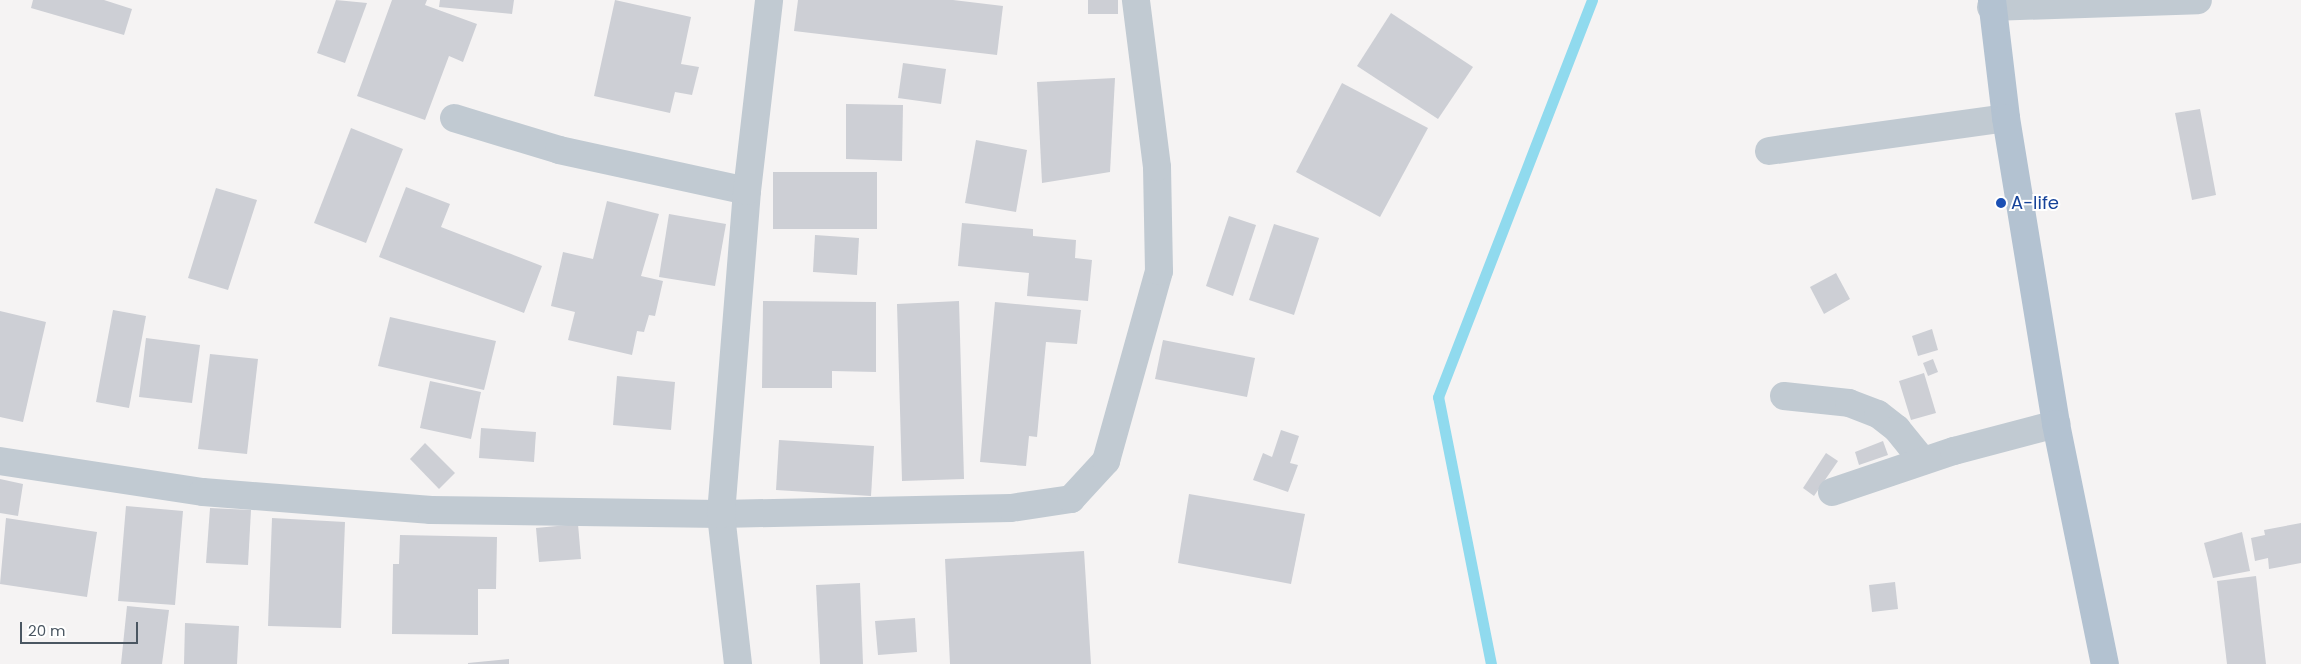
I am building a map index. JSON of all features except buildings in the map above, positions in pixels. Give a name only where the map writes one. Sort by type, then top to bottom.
[{"type":"main road","points":[[1991,2],[2006,118],[2056,424],[2105,664]]},
{"type":"street","points":[[738,664],[722,514],[747,191],[769,0]]},
{"type":"street","points":[[0,461],[202,492],[346,506],[722,514],[1011,508],[1071,499],[1106,461],[1159,271],[1157,166],[1136,0]]},
{"type":"street","points":[[1991,2],[2198,0]]},
{"type":"street","points":[[454,118],[559,150],[747,191]]},
{"type":"street","points":[[1769,151],[2006,118]]},
{"type":"street","points":[[1784,396],[1849,403],[1878,414],[1897,429],[1923,461]]},
{"type":"street","points":[[1832,492],[1923,461],[2056,424]]},
{"type":"waterway","points":[[1491,664],[1438,397],[1592,0]]},
{"type":"place","name":"A-life","points":[[2001,203]]}]
